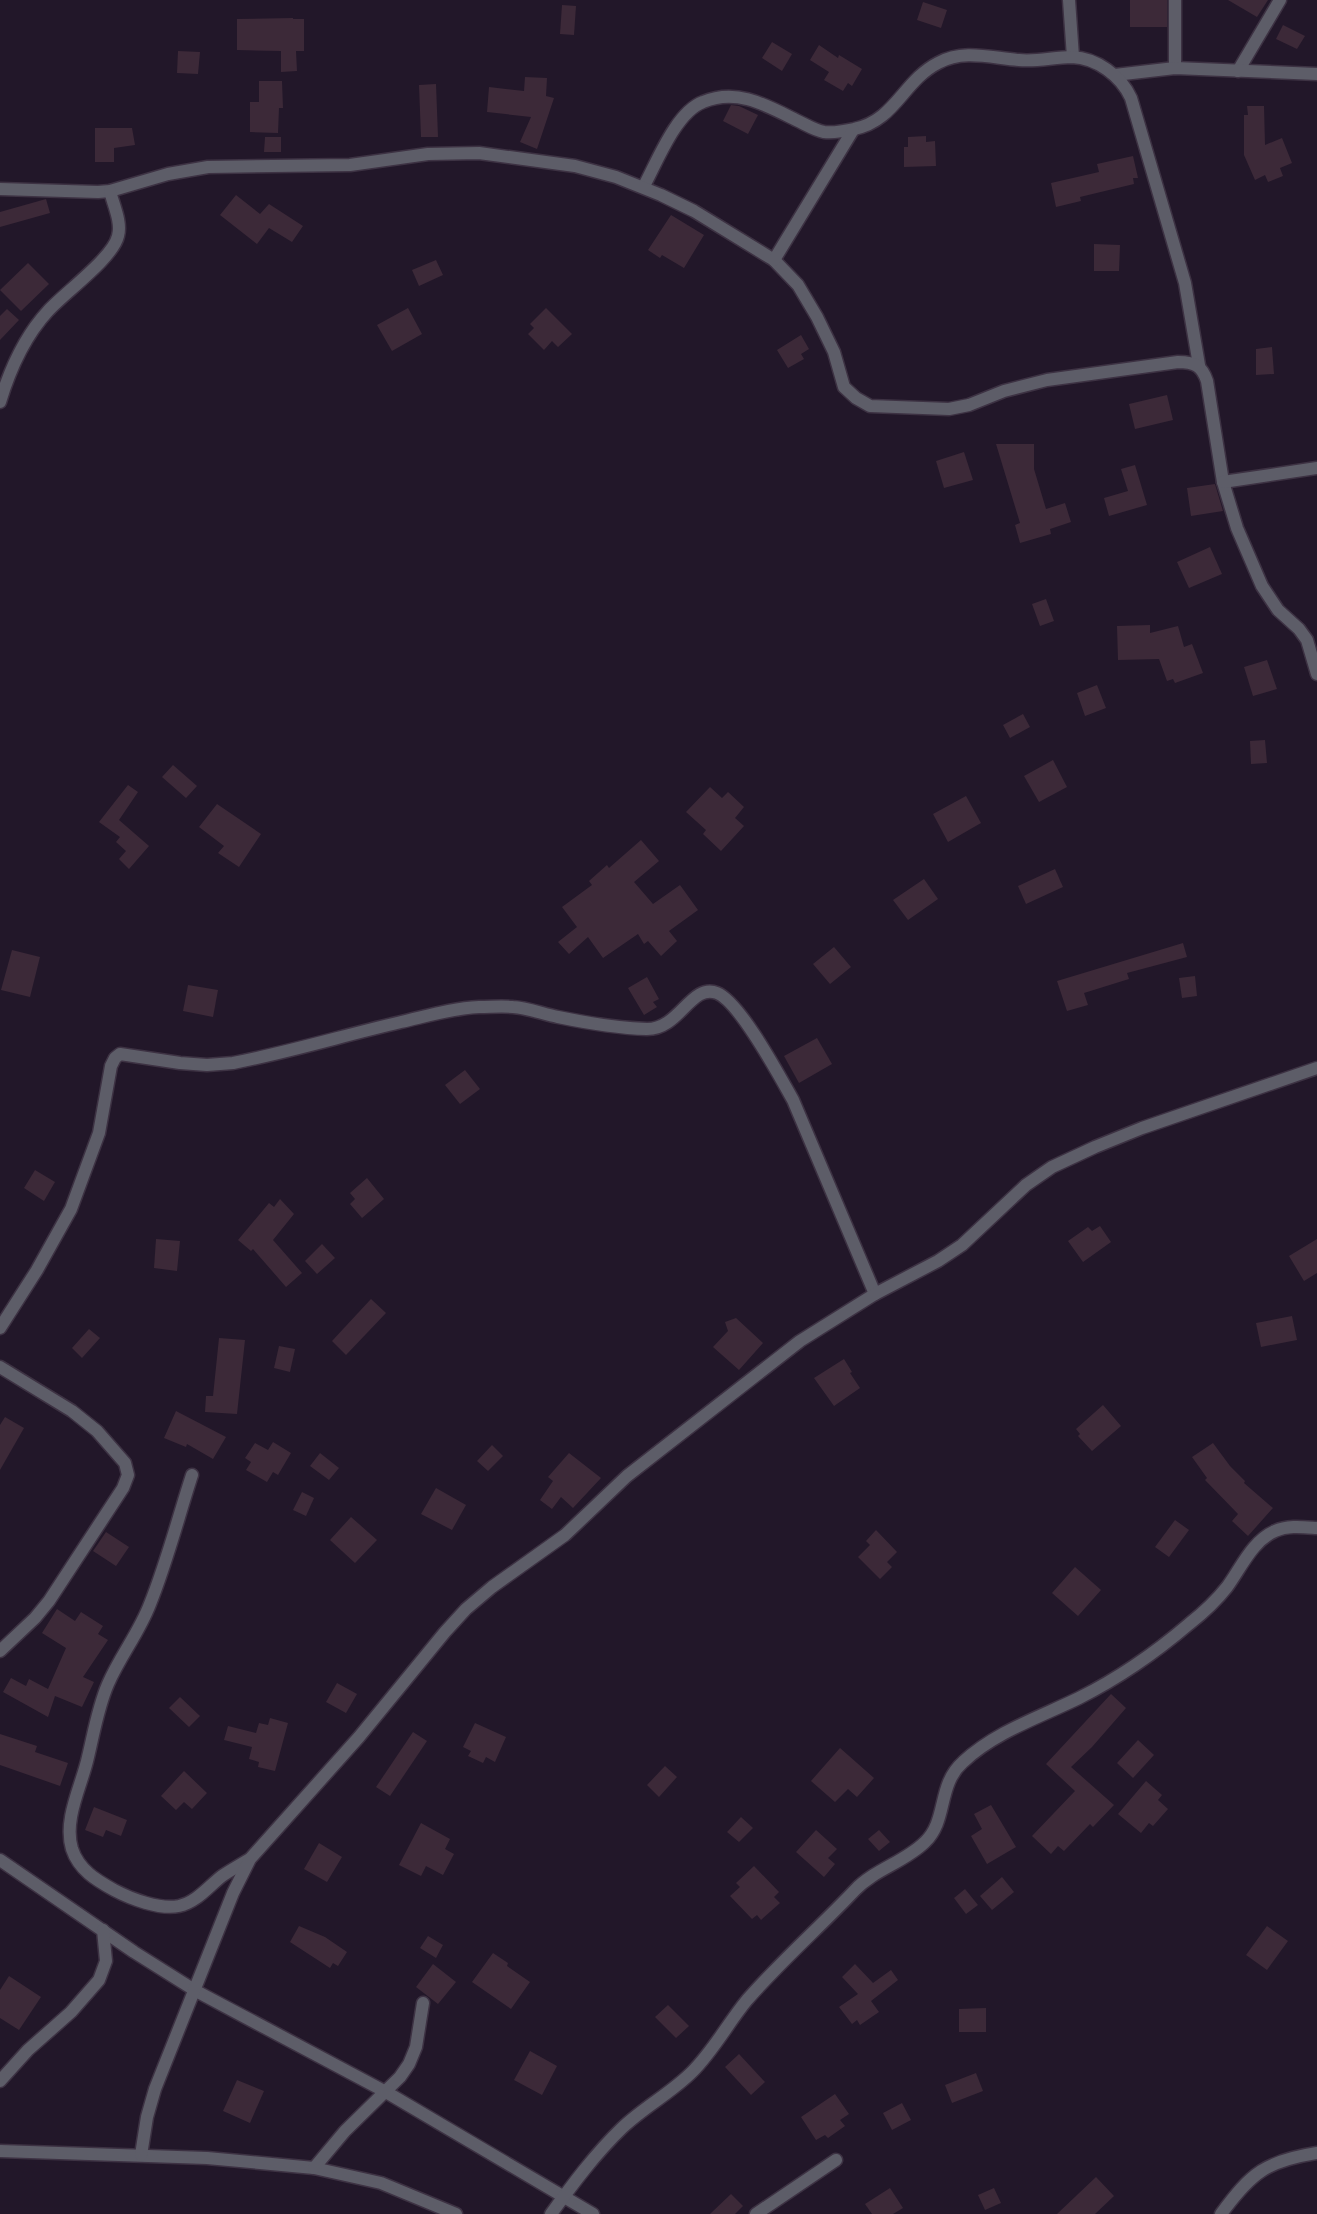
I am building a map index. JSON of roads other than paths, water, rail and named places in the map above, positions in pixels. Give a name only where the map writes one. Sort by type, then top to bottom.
[{"type":"street","points":[[1069,0],[1073,57]]},
{"type":"street","points":[[1175,0],[1175,68]]},
{"type":"street","points":[[1238,71],[1280,0]]},
{"type":"street","points":[[644,186],[684,115],[703,102],[734,96],[755,100],[815,129],[831,132],[853,130],[870,125],[883,117],[912,82],[926,70],[954,56],[981,55],[1027,61],[1073,57],[1097,64],[1116,75],[1125,86],[1131,98],[1185,283],[1199,365],[1204,371],[1207,381],[1223,482],[1238,528],[1262,586],[1278,610],[1299,629],[1307,640],[1317,674]]},
{"type":"street","points":[[1116,75],[1175,68],[1317,74]]},
{"type":"street","points":[[774,260],[853,130]]},
{"type":"street","points":[[0,189],[78,192],[110,191],[168,174],[208,167],[350,165],[428,154],[479,152],[575,166],[644,186],[694,212],[774,260],[798,285],[817,317],[834,352],[844,387],[856,398],[870,406],[949,409],[969,405],[1004,390],[1047,380],[1178,362],[1199,365]]},
{"type":"street","points":[[0,402],[8,377],[21,348],[47,311],[100,261],[115,243],[119,226],[110,191]]},
{"type":"street","points":[[1223,482],[1317,468]]},
{"type":"street","points":[[0,1328],[71,1209],[99,1133],[111,1066],[115,1058],[120,1054],[189,1063],[233,1063],[437,1013],[476,1007],[515,1007],[594,1024],[648,1029],[662,1027],[674,1020],[696,996],[710,991],[719,994],[726,1000],[745,1022],[793,1100],[874,1294]]},
{"type":"street","points":[[192,1475],[150,1604],[138,1632],[108,1684],[101,1703],[70,1828],[72,1848],[84,1870],[98,1882],[118,1892],[169,1907],[180,1906],[199,1896],[224,1876],[250,1859],[360,1737],[444,1632],[466,1609],[565,1535],[627,1476],[800,1341],[874,1294],[938,1261],[962,1245],[1026,1185],[1052,1167],[1142,1128],[1317,1068]]},
{"type":"street","points":[[0,1367],[72,1410],[91,1426],[125,1463],[128,1475],[123,1488],[49,1601],[35,1618],[0,1650]]},
{"type":"street","points":[[550,2214],[563,2196],[622,2128],[693,2071],[744,2003],[773,1970],[833,1914],[856,1889],[868,1879],[919,1848],[928,1840],[940,1815],[944,1793],[951,1776],[962,1762],[985,1745],[1014,1729],[1110,1682],[1156,1651],[1216,1600],[1259,1542],[1275,1531],[1295,1526],[1317,1528]]},
{"type":"street","points":[[141,2155],[147,2117],[155,2089],[196,1991],[233,1893],[250,1859]]},
{"type":"street","points":[[0,1860],[196,1991],[386,2092],[588,2212]]},
{"type":"street","points":[[0,2082],[28,2050],[71,2012],[99,1980],[106,1961],[103,1930]]},
{"type":"street","points":[[314,2168],[345,2131],[386,2092],[409,2064],[416,2047],[423,2003]]},
{"type":"street","points":[[0,2151],[207,2158],[314,2168],[380,2183],[456,2214]]},
{"type":"street","points":[[1221,2214],[1245,2182],[1264,2168],[1293,2156],[1317,2153]]},
{"type":"street","points":[[756,2214],[836,2160]]}]
